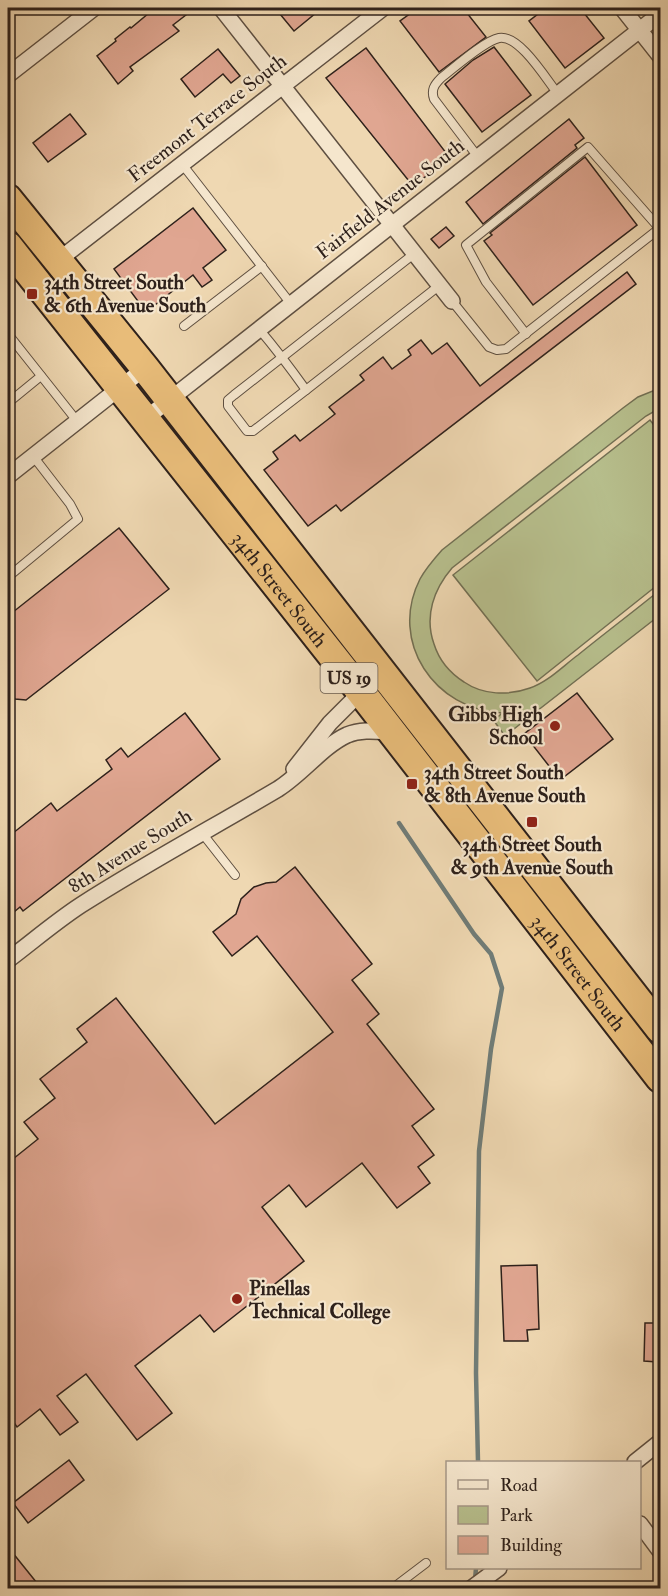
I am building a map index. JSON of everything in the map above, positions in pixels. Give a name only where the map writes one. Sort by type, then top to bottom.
[{"type":"highway","name":"34th Street South","points":[[8,199],[56,262],[145,368],[660,1029]]},
{"type":"highway","name":"34th Street South","points":[[8,246],[361,692],[660,1078]]},
{"type":"highway","points":[[361,692],[425,725]]},
{"type":"street","points":[[8,75],[94,8]]},
{"type":"street","name":"Freemont Terrace South","points":[[56,262],[383,8]]},
{"type":"street","points":[[622,8],[660,56]]},
{"type":"street","points":[[230,10],[283,85],[452,301]]},
{"type":"street","name":"Fairfield Avenue South","points":[[146,419],[660,14]]},
{"type":"street","points":[[10,469],[33,456],[145,368]]},
{"type":"street","name":"8th Avenue South","points":[[280,787],[330,723],[361,692]]},
{"type":"street","name":"8th Avenue South","points":[[8,960],[78,907],[202,831],[280,787],[347,735],[364,730],[392,732]]},
{"type":"street","points":[[635,1461],[660,1442]]},
{"type":"street","points":[[641,1527],[660,1551]]},
{"type":"street","points":[[472,1588],[497,1569]]},
{"type":"lane","points":[[478,157],[434,99],[432,93],[435,84],[441,78],[488,42],[498,38],[507,38],[520,46],[558,94]]},
{"type":"lane","points":[[452,301],[489,347],[497,350],[506,349],[526,334],[660,228],[588,147],[466,245],[486,282],[526,334]]},
{"type":"lane","points":[[182,164],[291,304]]},
{"type":"lane","points":[[415,253],[228,400],[228,406],[243,427],[247,431],[254,430],[440,285]]},
{"type":"lane","points":[[184,326],[262,267]]},
{"type":"lane","points":[[259,329],[306,390]]},
{"type":"lane","points":[[8,334],[77,421]]},
{"type":"lane","points":[[8,403],[41,376]]},
{"type":"lane","points":[[8,577],[78,519],[70,504],[33,456]]},
{"type":"lane","points":[[202,831],[235,875]]},
{"type":"lane","points":[[393,1588],[426,1563]]},
{"type":"green space","points":[[660,388],[660,408],[646,416],[452,568],[440,585],[432,603],[430,623],[436,650],[454,675],[479,690],[496,693],[530,688],[549,678],[660,590],[660,615],[505,736],[494,721],[502,713],[478,709],[456,700],[438,686],[424,668],[414,648],[410,626],[412,603],[420,579],[442,550],[623,408],[638,397]]},
{"type":"green space","points":[[650,420],[660,433],[660,583],[537,681],[453,575]]},
{"type":"building","points":[[155,8],[195,8],[173,25],[179,31],[130,67],[133,71],[118,84],[97,56]]},
{"type":"building","points":[[275,8],[322,8],[294,31]]},
{"type":"building","points":[[418,8],[463,8],[486,37],[439,72],[400,21]]},
{"type":"building","points":[[546,8],[580,8],[604,38],[565,68],[529,21]]},
{"type":"building","points":[[494,47],[531,95],[482,132],[445,84],[473,60]]},
{"type":"building","points":[[366,48],[450,158],[413,186],[326,78]]},
{"type":"building","points":[[218,49],[240,76],[231,83],[223,74],[195,97],[181,79]]},
{"type":"building","points":[[70,114],[86,134],[48,162],[33,143]]},
{"type":"building","points":[[569,119],[584,138],[575,145],[577,148],[483,224],[466,202]]},
{"type":"building","points":[[585,157],[637,225],[533,305],[484,241],[492,235],[490,233]]},
{"type":"building","points":[[193,208],[226,250],[203,268],[212,280],[202,287],[193,275],[146,312],[114,269]]},
{"type":"building","points":[[446,227],[454,236],[439,248],[431,239]]},
{"type":"building","points":[[627,272],[636,284],[341,511],[336,505],[308,526],[264,470],[278,459],[273,452],[295,435],[300,441],[335,414],[329,407],[364,380],[360,375],[383,357],[392,369],[411,355],[408,350],[421,340],[432,354],[447,343],[480,386]]},
{"type":"building","points":[[119,528],[169,589],[26,700],[15,699],[8,689],[8,616]]},
{"type":"building","points":[[577,693],[613,739],[560,780],[524,734]]},
{"type":"building","points":[[185,713],[220,759],[23,911],[20,907],[8,917],[8,837],[51,803],[57,811],[112,769],[106,760],[121,748],[128,757]]},
{"type":"building","points":[[295,867],[372,964],[352,980],[379,1014],[367,1024],[434,1109],[412,1126],[434,1155],[418,1167],[430,1183],[397,1208],[362,1163],[306,1207],[289,1185],[262,1207],[304,1261],[214,1332],[200,1315],[135,1366],[172,1413],[137,1440],[86,1374],[57,1396],[78,1422],[60,1435],[40,1409],[17,1427],[8,1414],[8,1163],[38,1139],[24,1122],[55,1098],[40,1079],[87,1042],[77,1029],[116,998],[215,1124],[333,1032],[257,936],[232,956],[213,932],[236,914],[241,899],[254,887],[276,882]]},
{"type":"building","points":[[537,1265],[539,1329],[527,1330],[528,1341],[504,1341],[501,1266]]},
{"type":"building","points":[[645,1323],[658,1323],[657,1362],[644,1361]]},
{"type":"building","points":[[69,1460],[84,1480],[28,1523],[13,1503]]},
{"type":"building","points":[[8,1547],[41,1588],[8,1588]]},
{"type":"waterway","points":[[399,823],[474,934],[491,954],[502,988],[491,1049],[479,1151],[476,1373],[478,1461]]},
{"type":"waterway","points":[[475,1580],[476,1569]]},
{"type":"place","name":"34th Street South & 6th Avenue South","points":[[32,294]]},
{"type":"place","name":"Gibbs High School","points":[[555,726]]},
{"type":"place","name":"34th Street South & 8th Avenue South","points":[[412,784]]},
{"type":"place","name":"34th Street South & 9th Avenue South","points":[[532,822]]},
{"type":"place","name":"Pinellas Technical College","points":[[237,1299]]}]
